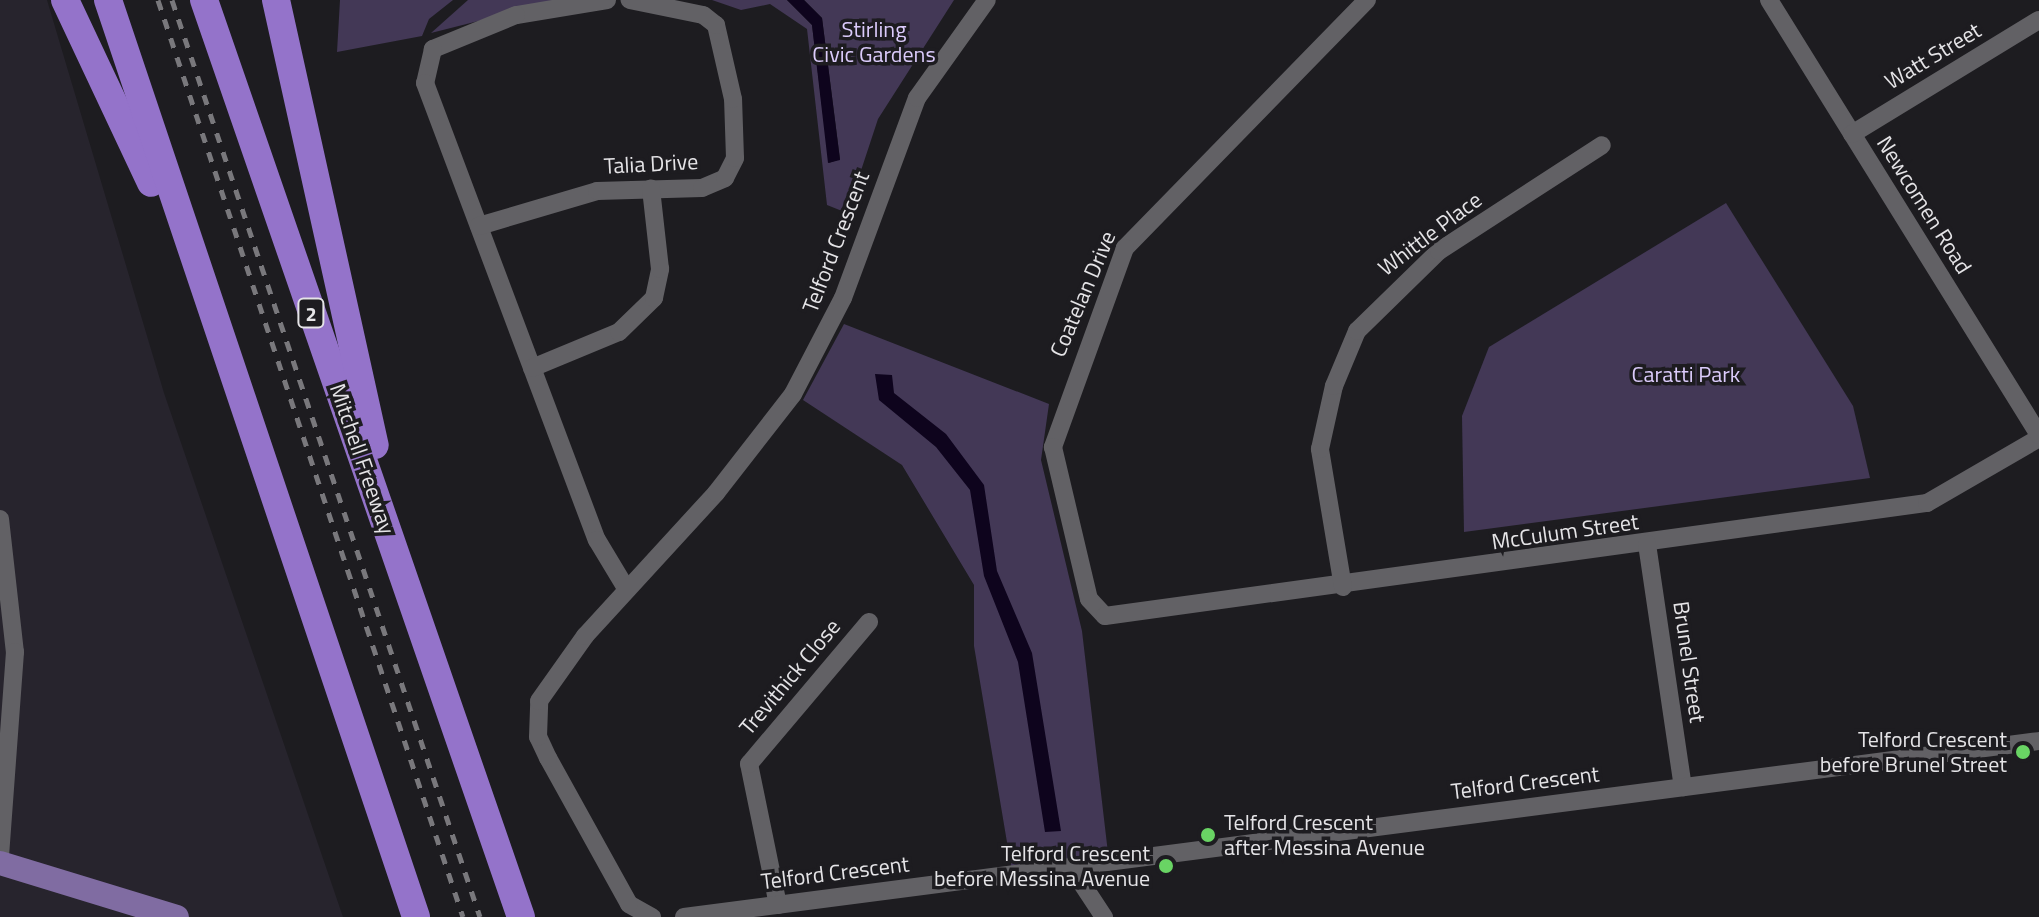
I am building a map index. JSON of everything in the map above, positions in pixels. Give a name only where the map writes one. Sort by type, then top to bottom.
[{"type":"highway","points":[[65,0],[198,273]]},
{"type":"highway","points":[[108,0],[416,917]]},
{"type":"highway","name":"Mitchell Freeway","points":[[204,0],[521,917]]},
{"type":"highway","points":[[276,0],[341,314],[421,624]]},
{"type":"main road","points":[[0,861],[177,917]]},
{"type":"street","points":[[607,0],[516,15],[433,49],[425,61],[425,83],[597,540],[627,590]]},
{"type":"street","name":"Talia Drive","points":[[479,226],[597,191],[702,188],[725,178],[735,158],[733,99],[722,37],[709,18],[630,0]]},
{"type":"street","name":"Telford Crescent","points":[[652,917],[629,904],[548,758],[536,721],[550,680],[793,394],[843,298],[917,98],[987,0]]},
{"type":"street","name":"Coatelan Drive","points":[[1089,599],[1053,435],[1125,248],[1367,0]]},
{"type":"street","name":"Newcomen Road","points":[[1769,0],[2039,436]]},
{"type":"street","name":"Watt Street","points":[[1852,134],[2039,20]]},
{"type":"street","name":"Whittle Place","points":[[1343,587],[1320,449],[1334,386],[1357,331],[1439,251],[1602,145]]},
{"type":"street","points":[[532,368],[619,332],[654,298],[660,269],[651,189]]},
{"type":"street","name":"McCulum Street","points":[[1089,599],[1105,616],[1127,618],[1927,503],[2039,436]]},
{"type":"street","points":[[0,519],[15,652],[0,861]]},
{"type":"street","name":"Brunel Street","points":[[1647,544],[1683,787]]},
{"type":"street","name":"Trevithick Close","points":[[788,908],[749,764],[869,622]]},
{"type":"street","name":"Telford Crescent","points":[[684,917],[788,908],[1071,867],[2039,741]]},
{"type":"street","points":[[1071,867],[1104,917]]},
{"type":"shaded area","points":[[0,0],[47,0],[164,393],[343,917],[0,917]]},
{"type":"shaded area","points":[[787,0],[804,0],[822,18],[840,160],[828,163],[812,25]]},
{"type":"shaded area","points":[[875,374],[892,375],[894,393],[946,434],[984,485],[997,571],[1032,653],[1061,831],[1045,832],[1018,662],[984,576],[970,490],[936,447],[879,400]]},
{"type":"green space","points":[[340,0],[453,0],[429,19],[422,36],[337,52]]},
{"type":"green space","points":[[468,0],[561,0],[431,33]]},
{"type":"green space","name":"Stirling Civic Gardens","points":[[712,0],[787,0],[812,25],[829,163],[840,159],[822,18],[804,0],[954,0],[878,119],[847,213],[827,205],[807,29],[770,4],[741,10]]},
{"type":"green space","name":"Caratti Park","points":[[1726,203],[1853,406],[1870,478],[1464,532],[1462,416],[1489,347]]},
{"type":"green space","points":[[844,324],[1049,404],[1041,460],[1082,631],[1108,853],[1011,866],[974,646],[974,585],[902,465],[803,400]]},
{"type":"railway","points":[[158,0],[463,917]]},
{"type":"railway","points":[[172,0],[480,917]]},
{"type":"place","name":"Telford Crescent before Brunel Street","points":[[2023,752]]},
{"type":"place","name":"Telford Crescent after Messina Avenue","points":[[1208,835]]},
{"type":"place","name":"Telford Crescent before Messina Avenue","points":[[1166,866]]}]
